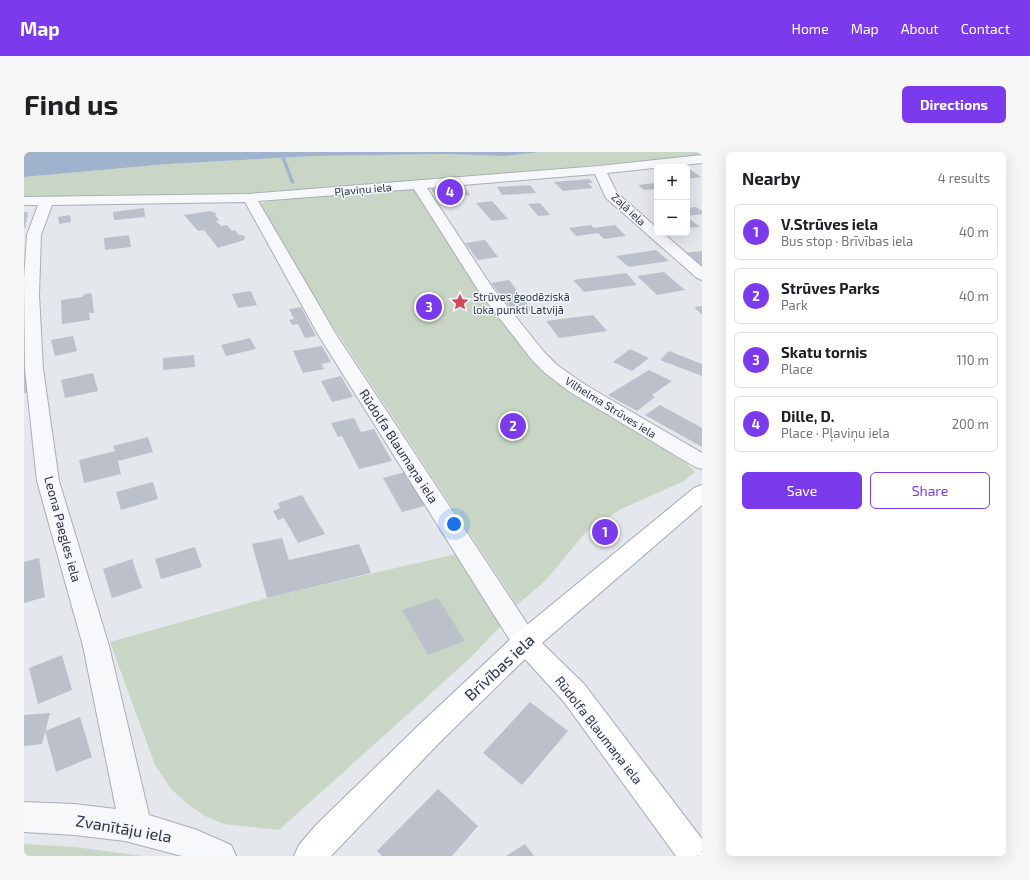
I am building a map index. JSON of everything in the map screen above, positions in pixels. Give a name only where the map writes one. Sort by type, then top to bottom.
[{"type":"main road","name":"Brīvības iela","points":[[310,856],[327,836],[370,792],[525,642],[702,493]]},
{"type":"main road","name":"Rūdolfa Blaumaņa iela","points":[[525,642],[574,693],[695,856]]},
{"type":"street","name":"Pļaviņu iela","points":[[24,201],[46,202],[249,198],[599,170],[702,159]]},
{"type":"street","name":"Zaļā iela","points":[[599,170],[611,195],[702,275]]},
{"type":"street","name":"Vilhelma Strūves iela","points":[[418,184],[486,290],[538,356],[551,369],[577,388],[702,462]]},
{"type":"street","name":"Rūdolfa Blaumaņa iela","points":[[249,198],[328,336],[525,642]]},
{"type":"street","name":"Leona Paegles iela","points":[[46,202],[34,235],[28,295],[34,369],[48,481],[96,646],[136,828]]},
{"type":"street","name":"Zvanītāju iela","points":[[24,817],[78,818],[136,828],[171,835],[220,856]]},
{"type":"green space","points":[[541,152],[702,152],[702,156],[260,194],[24,197],[24,177],[168,164],[314,156],[445,154],[505,156]]},
{"type":"green space","points":[[411,189],[419,192],[570,390],[686,463],[695,472],[684,481],[621,509],[585,533],[546,580],[517,605],[334,328],[259,205],[269,200]]},
{"type":"green space","points":[[456,554],[500,620],[500,627],[467,661],[279,830],[224,824],[205,816],[189,805],[171,789],[155,765],[110,642],[267,598]]},
{"type":"green space","points":[[24,844],[75,847],[142,856],[24,856]]},
{"type":"water","points":[[24,152],[541,152],[505,156],[445,154],[314,156],[168,164],[24,177]]},
{"type":"building","points":[[690,169],[701,177],[690,179]]},
{"type":"building","points":[[589,179],[593,183],[588,183],[593,188],[563,191],[554,182]]},
{"type":"building","points":[[654,183],[654,189],[644,190],[638,185]]},
{"type":"building","points":[[530,185],[536,193],[502,195],[497,187]]},
{"type":"building","points":[[464,186],[470,195],[436,198],[431,189]]},
{"type":"building","points":[[492,201],[508,219],[492,221],[476,203]]},
{"type":"building","points":[[540,203],[550,215],[538,216],[528,204]]},
{"type":"building","points":[[696,207],[702,211],[702,214],[690,216],[690,208]]},
{"type":"building","points":[[144,208],[145,217],[114,220],[113,212]]},
{"type":"building","points":[[211,211],[217,214],[215,215],[219,220],[216,221],[221,226],[227,225],[232,231],[235,230],[239,235],[243,235],[245,237],[244,240],[218,248],[204,230],[198,231],[184,215]]},
{"type":"building","points":[[24,212],[28,212],[25,228],[24,228]]},
{"type":"building","points":[[70,215],[71,222],[59,224],[58,217]]},
{"type":"building","points":[[690,219],[700,227],[690,228]]},
{"type":"building","points":[[591,225],[594,228],[615,225],[626,236],[604,239],[598,233],[576,236],[569,228]]},
{"type":"building","points":[[129,235],[131,247],[105,250],[104,238]]},
{"type":"building","points":[[485,240],[498,257],[478,260],[465,243]]},
{"type":"building","points":[[656,250],[669,261],[629,267],[616,256]]},
{"type":"building","points":[[702,251],[702,269],[682,253]]},
{"type":"building","points":[[664,272],[685,290],[657,295],[637,276]]},
{"type":"building","points":[[626,273],[637,285],[584,292],[573,280]]},
{"type":"building","points":[[509,280],[532,310],[514,312],[491,283]]},
{"type":"building","points":[[251,291],[257,305],[238,308],[232,294]]},
{"type":"building","points":[[90,293],[92,295],[94,313],[89,313],[90,320],[62,324],[61,300],[82,297],[85,294]]},
{"type":"building","points":[[702,306],[702,315],[694,307]]},
{"type":"building","points":[[301,307],[316,336],[305,338],[298,324],[292,325],[289,320],[294,319],[289,309]]},
{"type":"building","points":[[593,315],[607,331],[559,338],[546,321]]},
{"type":"building","points":[[73,336],[77,351],[55,356],[51,340]]},
{"type":"building","points":[[250,338],[256,349],[226,356],[221,345]]},
{"type":"building","points":[[322,346],[331,362],[321,364],[324,369],[303,373],[293,351]]},
{"type":"building","points":[[630,349],[649,358],[632,371],[613,362]]},
{"type":"building","points":[[669,351],[702,364],[702,376],[660,360]]},
{"type":"building","points":[[194,355],[195,367],[163,370],[163,358]]},
{"type":"building","points":[[26,366],[29,392],[24,393],[24,367]]},
{"type":"building","points":[[649,370],[672,381],[652,395],[655,397],[637,411],[608,395]]},
{"type":"building","points":[[93,373],[98,391],[65,398],[61,380]]},
{"type":"building","points":[[341,376],[353,397],[332,402],[321,381]]},
{"type":"building","points":[[660,405],[702,428],[702,447],[645,415]]},
{"type":"building","points":[[354,418],[361,432],[374,429],[392,461],[359,469],[342,436],[338,437],[331,423]]},
{"type":"building","points":[[148,437],[153,452],[118,461],[121,474],[84,483],[79,460],[115,451],[113,446]]},
{"type":"building","points":[[405,472],[425,506],[402,512],[383,478]]},
{"type":"building","points":[[153,482],[158,499],[121,510],[116,492]]},
{"type":"building","points":[[302,495],[325,534],[298,543],[284,518],[278,520],[273,511],[280,508],[278,503]]},
{"type":"building","points":[[282,538],[289,560],[359,544],[371,573],[267,598],[252,544]]},
{"type":"building","points":[[195,547],[202,567],[161,579],[155,559]]},
{"type":"building","points":[[39,558],[45,597],[24,603],[24,562]]},
{"type":"building","points":[[132,559],[142,588],[112,598],[103,569]]},
{"type":"building","points":[[438,598],[465,641],[428,655],[402,610]]},
{"type":"building","points":[[62,655],[72,690],[38,704],[29,668]]},
{"type":"building","points":[[530,702],[568,731],[522,785],[483,753]]},
{"type":"building","points":[[50,713],[42,744],[24,746],[24,715]]},
{"type":"building","points":[[80,717],[92,757],[56,772],[45,731]]},
{"type":"building","points":[[438,789],[478,826],[452,856],[382,856],[377,851]]},
{"type":"building","points":[[525,844],[534,856],[506,856]]},
{"type":"waterway","points":[[283,158],[293,183]]},
{"type":"place","name":"Dille, D.","points":[[450,192]]},
{"type":"place","name":"Strūves ģeodēziskā loka punkti Latvijā","points":[[460,302]]},
{"type":"place","name":"Skatu tornis","points":[[429,307]]},
{"type":"place","name":"Strūves Parks","points":[[513,426]]},
{"type":"place","name":"V.Strūves iela","points":[[605,532]]}]
